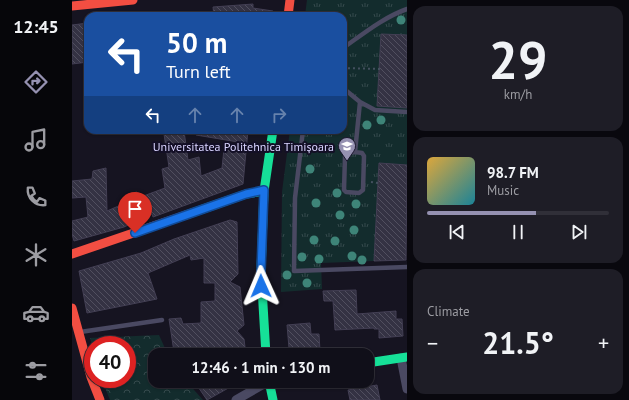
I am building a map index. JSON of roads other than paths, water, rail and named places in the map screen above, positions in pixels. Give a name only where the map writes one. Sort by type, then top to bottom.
[{"type":"street","points":[[72,6],[133,0]]},
{"type":"street","points":[[288,12],[290,0]]},
{"type":"street","points":[[266,348],[261,271],[264,190],[272,134]]},
{"type":"street","points":[[72,254],[246,194],[264,190]]},
{"type":"street","points":[[72,308],[78,332],[100,400]]},
{"type":"street","points":[[374,362],[404,358],[407,389]]},
{"type":"street","points":[[236,400],[257,388]]},
{"type":"street","points":[[270,388],[273,400]]},
{"type":"lane","points":[[347,45],[370,28],[397,12],[407,9]]},
{"type":"lane","points":[[347,91],[360,102],[374,110],[407,112]]},
{"type":"lane","points":[[355,152],[360,102]]},
{"type":"lane","points":[[303,134],[295,198],[294,271],[407,267]]},
{"type":"lane","points":[[355,152],[362,153],[364,156],[363,190],[359,193],[346,192],[344,190],[345,156],[348,153],[355,152]]},
{"type":"lane","points":[[78,332],[162,320]]},
{"type":"place","name":"Universitatea Politehnica Timișoara","points":[[347,161]]}]
